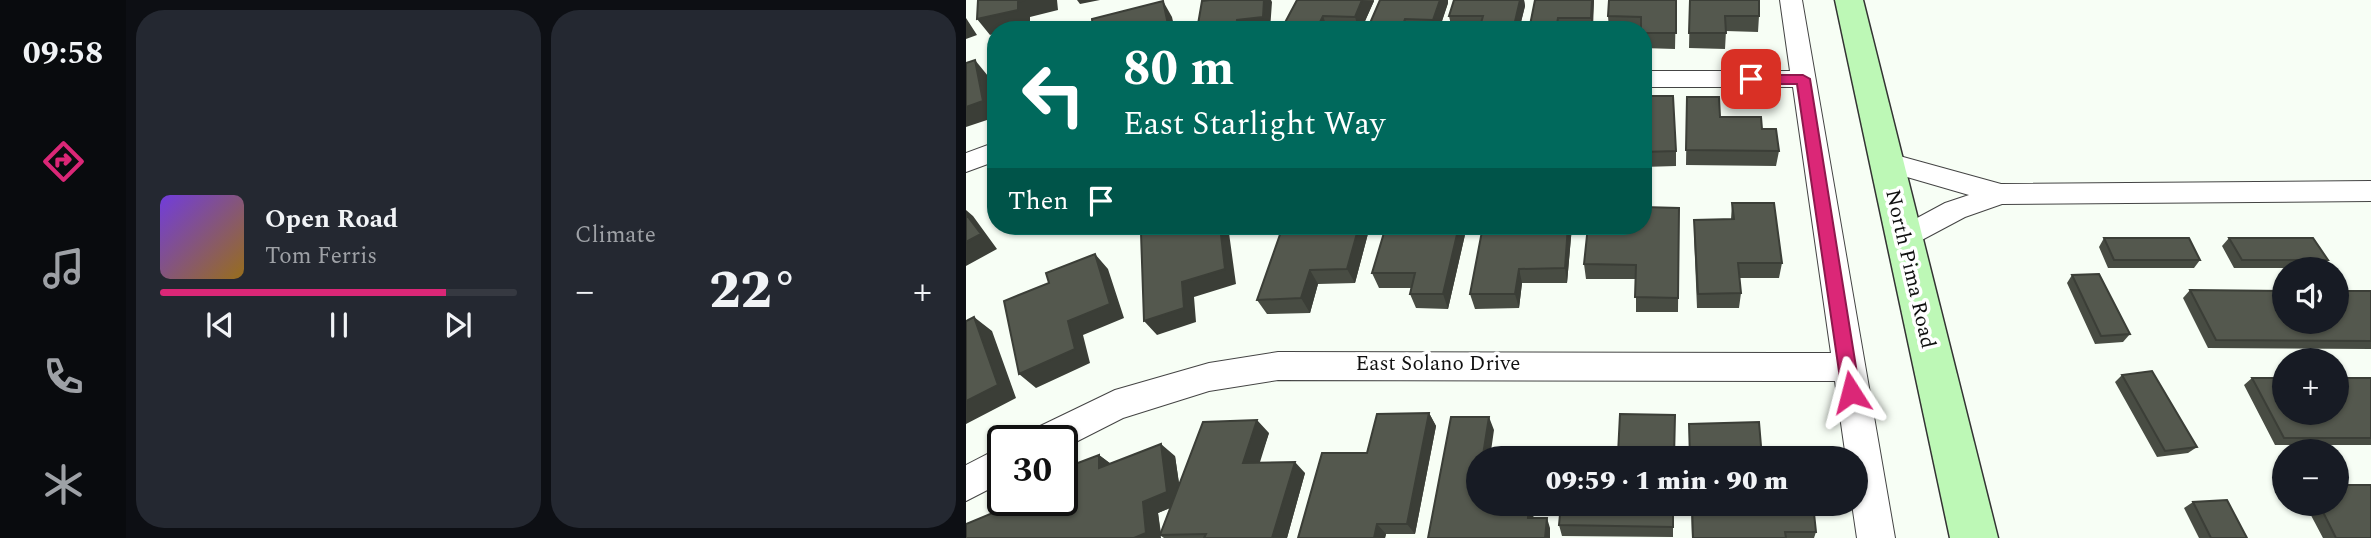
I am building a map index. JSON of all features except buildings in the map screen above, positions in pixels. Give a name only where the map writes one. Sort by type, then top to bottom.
[{"type":"main road","name":"North Pima Road","points":[[1849,0],[1974,538]]},
{"type":"street","points":[[1791,0],[1876,538]]},
{"type":"street","points":[[1652,79],[1803,79]]},
{"type":"street","points":[[966,163],[987,155]]},
{"type":"street","points":[[1885,160],[2001,194],[2371,191]]},
{"type":"street","points":[[1903,239],[1955,210],[2001,194]]},
{"type":"street","name":"East Solano Drive","points":[[1076,425],[1115,405],[1209,377],[1278,366],[1847,367]]},
{"type":"street","points":[[966,484],[987,472]]},
{"type":"route","points":[[1751,79],[1803,79],[1851,392]]}]
